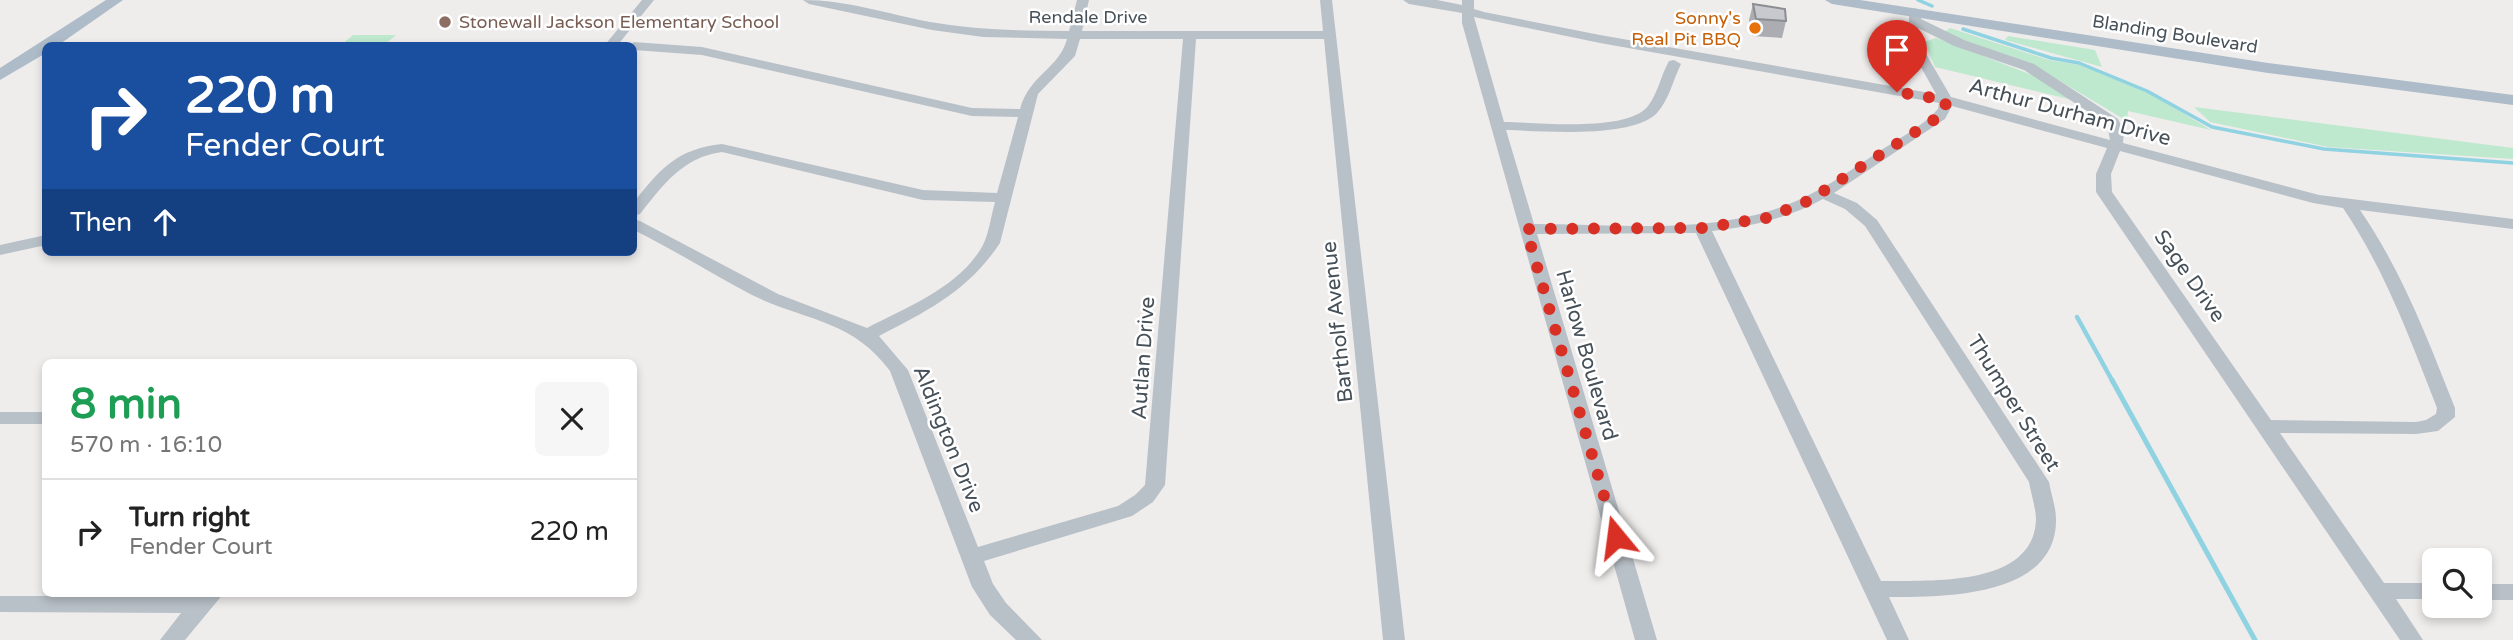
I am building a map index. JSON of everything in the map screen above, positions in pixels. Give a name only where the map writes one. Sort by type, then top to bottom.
[{"type":"main road","points":[[52,42],[116,0]]},
{"type":"main road","name":"Blanding Boulevard","points":[[1832,0],[1915,17],[2513,100]]},
{"type":"main road","points":[[0,75],[42,49]]},
{"type":"street","points":[[613,42],[648,0]]},
{"type":"street","name":"Rendale Drive","points":[[809,0],[954,30],[1011,35],[1329,34]]},
{"type":"street","points":[[867,335],[938,297],[969,274],[982,260],[992,243],[1031,93],[1065,61],[1075,35],[1083,0]]},
{"type":"street","name":"Bartholf Avenue","points":[[1326,0],[1394,640]]},
{"type":"street","name":"Arthur Durham Drive","points":[[1409,0],[1468,5],[1600,39],[1946,100],[2286,193],[2350,206],[2513,224]]},
{"type":"street","name":"Harlow Boulevard","points":[[1468,5],[1468,23],[1646,640]]},
{"type":"street","points":[[1526,229],[1702,228],[1766,218],[1822,192],[1940,116],[1945,110],[1946,100],[1909,36],[1915,17],[1959,43],[2014,60],[2044,74],[2107,116],[2118,129],[2119,137],[2115,146]]},
{"type":"street","name":"Autlan Drive","points":[[971,557],[1125,511],[1150,494],[1154,485],[1190,35]]},
{"type":"street","points":[[637,46],[702,51],[972,112],[1025,113]]},
{"type":"street","points":[[1498,127],[1603,126],[1634,121],[1652,111],[1674,64]]},
{"type":"street","name":"Sage Drive","points":[[2115,146],[2101,176],[2104,192],[2412,640]]},
{"type":"street","points":[[637,208],[684,156],[709,148],[723,148],[923,195],[1004,198]]},
{"type":"street","name":"Thumper Street","points":[[1822,192],[1851,206],[1871,223],[2039,482],[2047,506],[2048,529],[2040,548],[2026,564],[2008,576],[1963,588],[1873,589]]},
{"type":"street","points":[[2265,426],[2416,428],[2431,426],[2445,417],[2446,408],[2388,266],[2350,206]]},
{"type":"street","name":"Aldington Drive","points":[[637,226],[773,299],[833,317],[867,335],[888,353],[899,370],[983,587],[998,609],[1031,640]]},
{"type":"street","points":[[1702,228],[1898,640]]},
{"type":"street","points":[[0,250],[42,241]]},
{"type":"street","points":[[0,418],[42,418]]},
{"type":"street","points":[[2378,591],[2422,591]]},
{"type":"street","points":[[2492,592],[2513,592]]},
{"type":"street","points":[[0,604],[207,599]]},
{"type":"street","points":[[171,640],[207,599]]},
{"type":"green space","points":[[1950,28],[2049,60],[2080,65],[2145,90],[2211,130],[2128,111],[2127,121],[2030,63],[1943,33]]},
{"type":"green space","points":[[353,35],[396,35],[388,42],[345,42]]},
{"type":"green space","points":[[2008,36],[2095,50],[2102,67],[2005,40]]},
{"type":"green space","points":[[1936,38],[2050,82],[2081,102],[1935,67],[1924,42]]},
{"type":"green space","points":[[2194,107],[2513,148],[2513,159],[2328,147],[2210,122]]},
{"type":"building","points":[[1753,4],[1785,9],[1786,21],[1756,19]]},
{"type":"waterway","points":[[1918,0],[1932,6]]},
{"type":"waterway","points":[[1963,29],[2051,58],[2079,63],[2147,91],[2212,127],[2324,149],[2513,163]]},
{"type":"waterway","points":[[2077,317],[2113,382]]},
{"type":"waterway","points":[[2112,380],[2255,640]]},
{"type":"place","name":"Stonewall Jackson Elementary School","points":[[445,22]]},
{"type":"place","name":"Sonny's Real Pit BBQ","points":[[1755,28]]},
{"type":"route","points":[[1616,537],[1526,229],[1702,228],[1766,218],[1808,201],[1940,116],[1945,110],[1946,100],[1897,92]]}]
